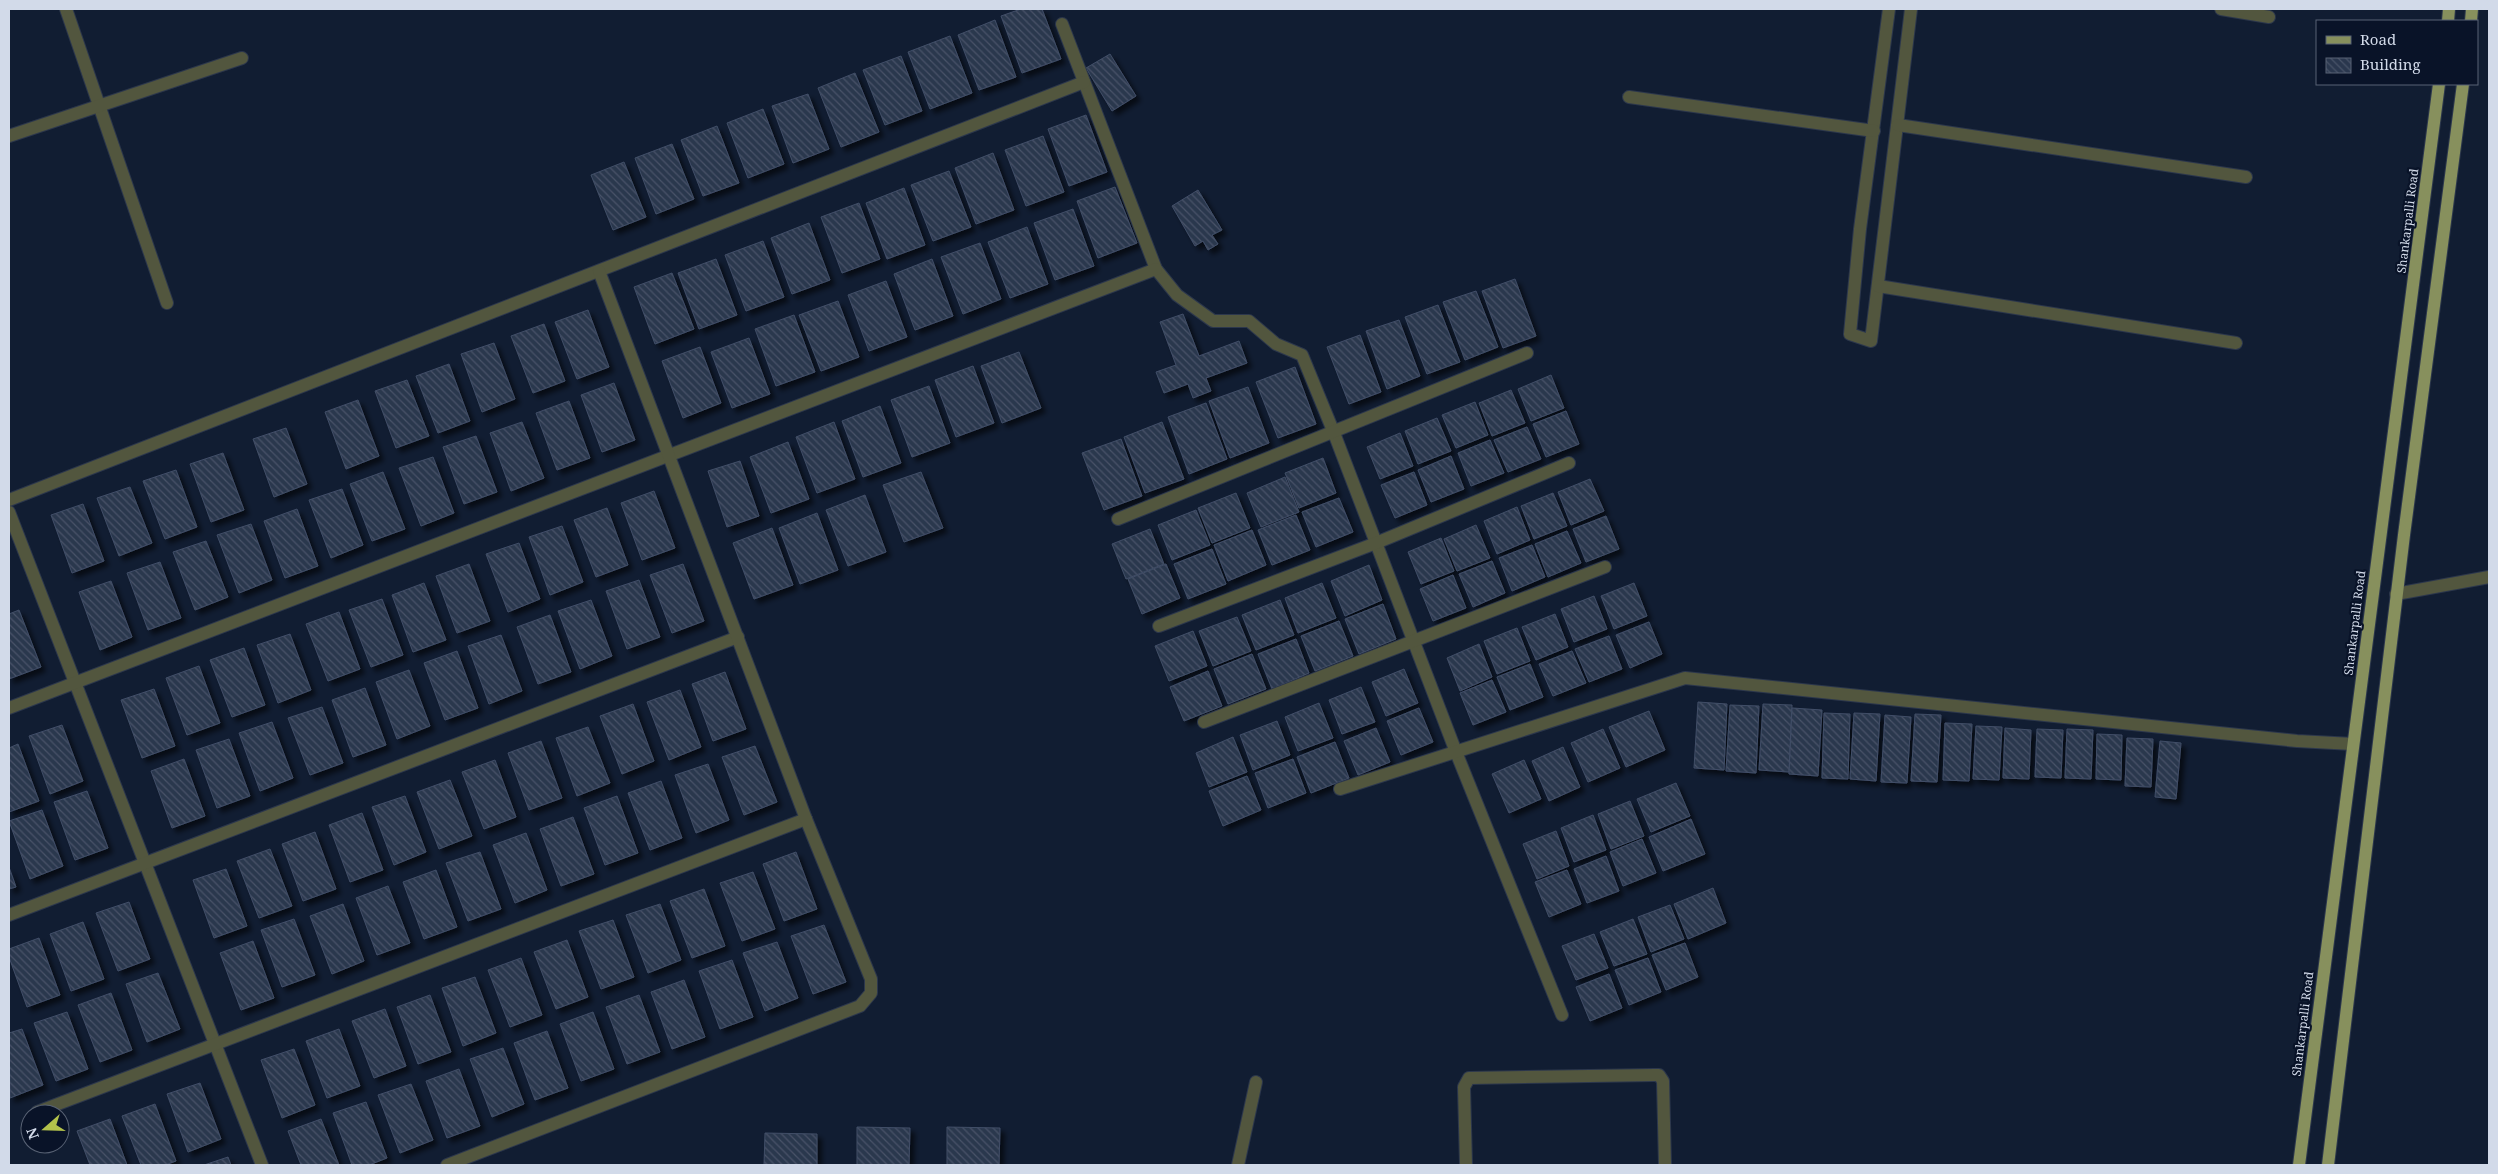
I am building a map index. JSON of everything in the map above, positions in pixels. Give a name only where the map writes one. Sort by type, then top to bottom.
[{"type":"main road","name":"Shankarpalli Road","points":[[2299,1165],[2439,85]]},
{"type":"main road","points":[[2328,1165],[2396,594],[2462,85]]},
{"type":"main road","points":[[2387,488],[2409,493]]},
{"type":"street","points":[[66,9],[166,304]]},
{"type":"street","points":[[1889,9],[1860,229],[1850,334],[1872,341],[1911,9]]},
{"type":"street","points":[[2220,9],[2269,17]]},
{"type":"street","points":[[1062,24],[1156,269],[1177,295],[1213,321],[1249,321],[1276,344],[1302,355],[1334,433],[1456,752],[1562,1015]]},
{"type":"street","points":[[9,136],[242,58]]},
{"type":"street","points":[[9,500],[1084,82]]},
{"type":"street","points":[[1629,97],[1874,131]]},
{"type":"street","points":[[1898,125],[2246,177]]},
{"type":"street","points":[[9,708],[1156,269]]},
{"type":"street","points":[[447,1165],[860,1006],[866,1002],[871,993],[871,979],[806,819],[670,454],[599,271]]},
{"type":"street","points":[[1878,286],[2236,343]]},
{"type":"street","points":[[1118,519],[1334,433],[1527,353]]},
{"type":"street","points":[[1159,626],[1376,543],[1569,463]]},
{"type":"street","points":[[9,512],[262,1165]]},
{"type":"street","points":[[1204,722],[1605,567]]},
{"type":"street","points":[[2396,594],[2489,577]]},
{"type":"street","points":[[9,915],[738,637]]},
{"type":"street","points":[[1340,789],[1685,678],[2297,740],[2353,744]]},
{"type":"street","points":[[58,1104],[806,819]]},
{"type":"street","points":[[1466,1165],[1464,1087],[1469,1078],[1654,1075],[1659,1075],[1663,1081],[1665,1165]]},
{"type":"street","points":[[1238,1165],[1256,1082]]},
{"type":"building","points":[[1021,9],[1042,9],[1061,59],[1022,73],[1001,16]]},
{"type":"building","points":[[995,20],[1016,77],[979,90],[958,35]]},
{"type":"building","points":[[950,36],[972,93],[930,109],[908,52]]},
{"type":"building","points":[[1110,54],[1136,96],[1112,111],[1086,68]]},
{"type":"building","points":[[901,56],[922,111],[885,125],[863,70]]},
{"type":"building","points":[[855,73],[879,132],[841,147],[818,88]]},
{"type":"building","points":[[808,94],[829,149],[793,163],[772,106]]},
{"type":"building","points":[[763,109],[784,164],[748,178],[727,123]]},
{"type":"building","points":[[1086,115],[1107,172],[1069,186],[1048,129]]},
{"type":"building","points":[[717,126],[739,183],[703,196],[681,140]]},
{"type":"building","points":[[1043,136],[1064,192],[1026,206],[1005,150]]},
{"type":"building","points":[[672,144],[694,199],[656,214],[635,158]]},
{"type":"building","points":[[993,153],[1014,210],[976,224],[955,168]]},
{"type":"building","points":[[624,162],[646,217],[613,230],[591,175]]},
{"type":"building","points":[[949,171],[971,227],[933,241],[911,185]]},
{"type":"building","points":[[1115,187],[1137,243],[1098,258],[1077,201]]},
{"type":"building","points":[[904,188],[925,245],[887,259],[866,203]]},
{"type":"building","points":[[1198,190],[1222,230],[1212,235],[1218,244],[1208,250],[1203,241],[1195,246],[1172,206]]},
{"type":"building","points":[[859,203],[880,259],[842,273],[821,217]]},
{"type":"building","points":[[1073,209],[1094,266],[1055,280],[1034,223]]},
{"type":"building","points":[[809,223],[830,280],[792,294],[771,238]]},
{"type":"building","points":[[1027,227],[1048,284],[1010,298],[988,242]]},
{"type":"building","points":[[763,241],[784,297],[746,311],[725,255]]},
{"type":"building","points":[[980,243],[1001,299],[963,314],[941,257]]},
{"type":"building","points":[[716,259],[737,315],[699,329],[678,273]]},
{"type":"building","points":[[932,259],[953,316],[915,330],[894,274]]},
{"type":"building","points":[[672,273],[694,329],[655,344],[634,287]]},
{"type":"building","points":[[1515,279],[1536,336],[1503,348],[1482,291]]},
{"type":"building","points":[[886,281],[907,337],[869,351],[848,295]]},
{"type":"building","points":[[1476,291],[1498,347],[1465,360],[1443,302]]},
{"type":"building","points":[[838,301],[859,357],[821,371],[799,315]]},
{"type":"building","points":[[1438,305],[1460,362],[1427,374],[1405,317]]},
{"type":"building","points":[[588,310],[609,367],[577,379],[555,322]]},
{"type":"building","points":[[1183,314],[1199,356],[1239,341],[1247,363],[1206,378],[1211,391],[1193,398],[1188,384],[1164,393],[1156,372],[1176,365],[1160,322]]},
{"type":"building","points":[[794,315],[815,372],[776,386],[755,329]]},
{"type":"building","points":[[1399,320],[1420,376],[1387,389],[1366,331]]},
{"type":"building","points":[[544,324],[565,381],[533,393],[511,336]]},
{"type":"building","points":[[1360,335],[1381,392],[1349,404],[1327,347]]},
{"type":"building","points":[[749,338],[770,394],[732,408],[711,352]]},
{"type":"building","points":[[494,343],[515,399],[482,412],[461,354]]},
{"type":"building","points":[[700,347],[721,403],[683,418],[662,361]]},
{"type":"building","points":[[1019,352],[1041,408],[1002,423],[981,366]]},
{"type":"building","points":[[449,364],[470,421],[438,433],[416,376]]},
{"type":"building","points":[[973,366],[994,423],[956,437],[935,380]]},
{"type":"building","points":[[1295,367],[1316,424],[1278,438],[1256,382]]},
{"type":"building","points":[[1551,375],[1564,408],[1531,421],[1518,389]]},
{"type":"building","points":[[407,380],[429,436],[396,448],[375,391]]},
{"type":"building","points":[[614,383],[635,440],[602,452],[581,395]]},
{"type":"building","points":[[929,386],[950,443],[912,457],[891,400]]},
{"type":"building","points":[[1248,387],[1269,443],[1230,458],[1209,401]]},
{"type":"building","points":[[1511,390],[1525,423],[1492,436],[1479,403]]},
{"type":"building","points":[[358,400],[379,456],[346,469],[325,412]]},
{"type":"building","points":[[569,401],[590,458],[557,470],[536,413]]},
{"type":"building","points":[[1475,402],[1488,435],[1456,448],[1442,415]]},
{"type":"building","points":[[1206,403],[1227,459],[1189,474],[1168,417]]},
{"type":"building","points":[[880,406],[901,463],[863,477],[842,421]]},
{"type":"building","points":[[1566,411],[1579,444],[1546,457],[1533,424]]},
{"type":"building","points":[[1437,418],[1451,451],[1418,464],[1405,431]]},
{"type":"building","points":[[522,422],[544,478],[511,491],[490,433]]},
{"type":"building","points":[[834,422],[855,479],[817,493],[796,437]]},
{"type":"building","points":[[1162,422],[1184,479],[1145,493],[1124,437]]},
{"type":"building","points":[[1527,427],[1541,459],[1508,472],[1494,440]]},
{"type":"building","points":[[286,428],[307,484],[274,497],[253,439]]},
{"type":"building","points":[[1400,433],[1413,466],[1380,479],[1367,447]]},
{"type":"building","points":[[476,436],[497,492],[464,504],[443,447]]},
{"type":"building","points":[[1121,439],[1142,496],[1104,510],[1082,453]]},
{"type":"building","points":[[1490,440],[1504,473],[1471,486],[1458,453]]},
{"type":"building","points":[[788,442],[809,499],[771,513],[750,457]]},
{"type":"building","points":[[223,453],[244,510],[211,522],[190,464]]},
{"type":"building","points":[[1451,456],[1464,489],[1431,502],[1418,470]]},
{"type":"building","points":[[433,457],[454,513],[421,526],[399,468]]},
{"type":"building","points":[[1323,458],[1336,493],[1299,508],[1285,473]]},
{"type":"building","points":[[740,461],[759,516],[727,527],[708,471]]},
{"type":"building","points":[[176,470],[197,527],[165,539],[143,481]]},
{"type":"building","points":[[383,472],[405,529],[372,541],[350,484]]},
{"type":"building","points":[[921,472],[943,528],[904,542],[883,485]]},
{"type":"building","points":[[1414,472],[1427,505],[1395,518],[1381,485]]},
{"type":"building","points":[[1285,477],[1299,512],[1261,527],[1247,493]]},
{"type":"building","points":[[1590,479],[1604,511],[1571,525],[1558,492]]},
{"type":"building","points":[[130,487],[152,543],[119,556],[97,498]]},
{"type":"building","points":[[342,489],[363,545],[331,558],[309,500]]},
{"type":"building","points":[[654,491],[675,548],[642,560],[621,503]]},
{"type":"building","points":[[1236,493],[1250,528],[1212,543],[1198,508]]},
{"type":"building","points":[[1553,493],[1567,526],[1534,539],[1521,506]]},
{"type":"building","points":[[865,495],[886,552],[848,566],[826,510]]},
{"type":"building","points":[[1339,498],[1353,532],[1316,547],[1302,512]]},
{"type":"building","points":[[83,504],[104,561],[72,573],[51,515]]},
{"type":"building","points":[[1517,507],[1530,540],[1497,554],[1484,521]]},
{"type":"building","points":[[607,508],[628,565],[596,577],[574,520]]},
{"type":"building","points":[[297,509],[318,566],[285,578],[264,521]]},
{"type":"building","points":[[1196,510],[1210,545],[1172,560],[1158,525]]},
{"type":"building","points":[[817,513],[838,570],[800,584],[779,528]]},
{"type":"building","points":[[1296,515],[1310,550],[1272,565],[1258,530]]},
{"type":"building","points":[[1606,516],[1619,549],[1586,562],[1573,529]]},
{"type":"building","points":[[251,524],[272,580],[239,593],[217,535]]},
{"type":"building","points":[[1476,525],[1490,558],[1457,571],[1444,539]]},
{"type":"building","points":[[562,526],[583,582],[550,595],[529,537]]},
{"type":"building","points":[[772,528],[793,585],[754,599],[733,543]]},
{"type":"building","points":[[1150,529],[1164,564],[1126,579],[1112,544]]},
{"type":"building","points":[[1252,530],[1266,565],[1228,581],[1214,545]]},
{"type":"building","points":[[1567,531],[1581,563],[1548,577],[1535,544]]},
{"type":"building","points":[[1441,538],[1454,571],[1421,584],[1408,552]]},
{"type":"building","points":[[206,541],[228,597],[195,610],[173,552]]},
{"type":"building","points":[[519,543],[540,599],[508,612],[486,554]]},
{"type":"building","points":[[1532,545],[1545,577],[1512,591],[1499,558]]},
{"type":"building","points":[[1212,549],[1226,584],[1188,599],[1174,564]]},
{"type":"building","points":[[1492,561],[1505,593],[1473,607],[1459,574]]},
{"type":"building","points":[[160,562],[181,618],[148,630],[127,573]]},
{"type":"building","points":[[469,564],[490,621],[457,633],[436,576]]},
{"type":"building","points":[[683,564],[704,621],[672,633],[650,575]]},
{"type":"building","points":[[1166,564],[1180,598],[1142,614],[1128,579]]},
{"type":"building","points":[[1369,565],[1382,600],[1345,616],[1331,581]]},
{"type":"building","points":[[1453,575],[1466,608],[1433,621],[1420,589]]},
{"type":"building","points":[[639,580],[660,637],[627,649],[606,591]]},
{"type":"building","points":[[111,581],[132,637],[100,650],[79,592]]},
{"type":"building","points":[[424,583],[446,640],[413,652],[392,595]]},
{"type":"building","points":[[1322,583],[1336,618],[1298,633],[1285,598]]},
{"type":"building","points":[[1634,583],[1647,616],[1614,629],[1601,596]]},
{"type":"building","points":[[1594,596],[1607,629],[1574,642],[1561,609]]},
{"type":"building","points":[[382,599],[403,655],[371,667],[349,610]]},
{"type":"building","points":[[591,600],[612,656],[580,669],[558,611]]},
{"type":"building","points":[[1280,600],[1294,635],[1256,650],[1242,615]]},
{"type":"building","points":[[1383,604],[1396,639],[1359,654],[1345,619]]},
{"type":"building","points":[[19,610],[41,667],[9,679],[9,614]]},
{"type":"building","points":[[339,612],[360,669],[328,681],[306,624]]},
{"type":"building","points":[[1555,614],[1568,647],[1536,660],[1522,627]]},
{"type":"building","points":[[550,615],[571,672],[538,684],[517,627]]},
{"type":"building","points":[[1237,617],[1251,651],[1213,666],[1199,631]]},
{"type":"building","points":[[1339,621],[1353,656],[1315,671],[1301,636]]},
{"type":"building","points":[[1649,622],[1662,654],[1630,668],[1616,635]]},
{"type":"building","points":[[1517,628],[1530,661],[1497,674],[1484,641]]},
{"type":"building","points":[[1193,631],[1207,666],[1169,681],[1155,646]]},
{"type":"building","points":[[290,634],[311,690],[278,703],[257,645]]},
{"type":"building","points":[[501,635],[522,691],[489,704],[468,646]]},
{"type":"building","points":[[1609,636],[1622,669],[1589,682],[1575,649]]},
{"type":"building","points":[[1296,639],[1309,673],[1272,689],[1258,654]]},
{"type":"building","points":[[1479,644],[1492,677],[1460,691],[1447,658]]},
{"type":"building","points":[[244,648],[265,705],[232,717],[210,660]]},
{"type":"building","points":[[457,651],[478,708],[445,720],[424,663]]},
{"type":"building","points":[[1572,651],[1586,683],[1553,696],[1539,664]]},
{"type":"building","points":[[1252,654],[1266,689],[1228,704],[1214,669]]},
{"type":"building","points":[[1530,664],[1543,697],[1510,710],[1497,677]]},
{"type":"building","points":[[199,666],[220,723],[187,735],[166,678]]},
{"type":"building","points":[[1404,669],[1418,703],[1386,716],[1372,682]]},
{"type":"building","points":[[409,670],[430,726],[397,739],[376,682]]},
{"type":"building","points":[[1208,671],[1222,706],[1184,721],[1170,687]]},
{"type":"building","points":[[725,672],[746,729],[713,741],[692,684]]},
{"type":"building","points":[[1492,680],[1506,712],[1473,725],[1460,693]]},
{"type":"building","points":[[1361,687],[1375,722],[1342,734],[1329,700]]},
{"type":"building","points":[[365,688],[386,745],[353,757],[332,700]]},
{"type":"building","points":[[154,689],[175,746],[142,758],[121,700]]},
{"type":"building","points":[[680,690],[701,747],[669,760],[647,702]]},
{"type":"building","points":[[1698,702],[1727,704],[1724,770],[1694,768]]},
{"type":"building","points":[[1319,703],[1333,738],[1298,751],[1285,717]]},
{"type":"building","points":[[633,704],[654,761],[622,774],[600,716]]},
{"type":"building","points":[[1763,704],[1792,705],[1789,772],[1759,770]]},
{"type":"building","points":[[1730,705],[1759,706],[1756,773],[1726,771]]},
{"type":"building","points":[[322,707],[343,763],[310,775],[288,718]]},
{"type":"building","points":[[1419,708],[1433,742],[1401,755],[1387,721]]},
{"type":"building","points":[[1792,708],[1822,710],[1818,776],[1789,774]]},
{"type":"building","points":[[1649,711],[1665,750],[1626,767],[1609,727]]},
{"type":"building","points":[[1824,713],[1850,714],[1848,779],[1822,778]]},
{"type":"building","points":[[1854,713],[1880,714],[1876,781],[1850,779]]},
{"type":"building","points":[[1915,714],[1941,715],[1937,782],[1911,781]]},
{"type":"building","points":[[1885,715],[1911,717],[1907,783],[1881,782]]},
{"type":"building","points":[[1277,721],[1290,755],[1253,770],[1240,735]]},
{"type":"building","points":[[272,722],[293,778],[260,791],[239,733]]},
{"type":"building","points":[[1945,723],[1972,724],[1969,781],[1943,780]]},
{"type":"building","points":[[62,725],[83,781],[50,794],[29,736]]},
{"type":"building","points":[[1976,726],[2002,727],[1999,780],[1973,779]]},
{"type":"building","points":[[588,727],[610,783],[577,796],[556,738]]},
{"type":"building","points":[[1376,728],[1390,762],[1358,775],[1344,741]]},
{"type":"building","points":[[2005,728],[2031,730],[2029,779],[2003,778]]},
{"type":"building","points":[[1603,729],[1620,768],[1588,782],[1571,743]]},
{"type":"building","points":[[2037,729],[2063,730],[2061,778],[2035,777]]},
{"type":"building","points":[[2067,729],[2093,730],[2091,779],[2065,778]]},
{"type":"building","points":[[2097,734],[2122,735],[2121,780],[2096,779]]},
{"type":"building","points":[[1233,737],[1247,772],[1209,787],[1196,753]]},
{"type":"building","points":[[2127,738],[2153,739],[2151,787],[2125,786]]},
{"type":"building","points":[[229,739],[250,796],[217,808],[196,750]]},
{"type":"building","points":[[541,741],[562,798],[529,810],[508,753]]},
{"type":"building","points":[[2160,741],[2181,743],[2176,799],[2155,797]]},
{"type":"building","points":[[1335,742],[1349,778],[1311,793],[1297,757]]},
{"type":"building","points":[[18,744],[39,801],[9,812],[9,748]]},
{"type":"building","points":[[755,746],[777,802],[744,815],[722,757]]},
{"type":"building","points":[[1563,747],[1580,787],[1549,801],[1532,761]]},
{"type":"building","points":[[184,759],[205,816],[172,828],[151,771]]},
{"type":"building","points":[[1293,759],[1306,793],[1268,808],[1255,773]]},
{"type":"building","points":[[495,760],[516,817],[484,829],[462,772]]},
{"type":"building","points":[[1524,760],[1541,799],[1509,813],[1492,774]]},
{"type":"building","points":[[708,764],[729,820],[696,833],[675,775]]},
{"type":"building","points":[[1247,776],[1261,810],[1223,826],[1209,791]]},
{"type":"building","points":[[450,780],[472,836],[439,849],[417,792]]},
{"type":"building","points":[[661,781],[682,838],[650,850],[628,793]]},
{"type":"building","points":[[1676,783],[1690,816],[1651,832],[1637,799]]},
{"type":"building","points":[[87,791],[108,848],[75,860],[54,802]]},
{"type":"building","points":[[405,796],[426,852],[394,865],[372,807]]},
{"type":"building","points":[[617,796],[638,853],[605,865],[584,808]]},
{"type":"building","points":[[1630,801],[1644,836],[1611,849],[1598,814]]},
{"type":"building","points":[[42,810],[63,866],[30,879],[9,821]]},
{"type":"building","points":[[362,813],[383,870],[350,882],[329,825]]},
{"type":"building","points":[[1593,815],[1606,850],[1574,862],[1561,828]]},
{"type":"building","points":[[573,817],[594,874],[561,886],[540,829]]},
{"type":"building","points":[[1691,819],[1705,854],[1663,871],[1649,837]]},
{"type":"building","points":[[1556,831],[1569,866],[1537,879],[1523,844]]},
{"type":"building","points":[[315,832],[336,889],[303,901],[282,844]]},
{"type":"building","points":[[526,833],[547,890],[515,903],[493,845]]},
{"type":"building","points":[[1642,839],[1656,873],[1623,886],[1610,852]]},
{"type":"building","points":[[270,849],[292,906],[259,918],[237,861]]},
{"type":"building","points":[[480,852],[501,909],[468,921],[446,863]]},
{"type":"building","points":[[796,852],[817,909],[784,921],[763,864]]},
{"type":"building","points":[[1606,856],[1619,891],[1587,903],[1574,869]]},
{"type":"building","points":[[9,867],[16,887],[9,889]]},
{"type":"building","points":[[226,869],[247,926],[214,938],[193,880]]},
{"type":"building","points":[[436,870],[457,927],[424,939],[403,882]]},
{"type":"building","points":[[1567,870],[1581,904],[1549,917],[1535,882]]},
{"type":"building","points":[[753,872],[775,929],[742,941],[720,883]]},
{"type":"building","points":[[388,886],[410,943],[377,955],[356,898]]},
{"type":"building","points":[[1713,888],[1726,923],[1688,939],[1674,904]]},
{"type":"building","points":[[704,889],[725,946],[692,958],[670,901]]},
{"type":"building","points":[[129,902],[150,959],[118,971],[96,913]]},
{"type":"building","points":[[343,904],[364,961],[332,974],[310,916]]},
{"type":"building","points":[[660,904],[681,960],[648,973],[626,915]]},
{"type":"building","points":[[1670,905],[1684,939],[1651,952],[1638,917]]},
{"type":"building","points":[[294,919],[315,975],[282,987],[261,930]]},
{"type":"building","points":[[1633,919],[1647,954],[1614,966],[1600,932]]},
{"type":"building","points":[[613,920],[634,977],[601,989],[579,931]]},
{"type":"building","points":[[83,922],[104,979],[71,991],[50,934]]},
{"type":"building","points":[[824,925],[846,982],[813,994],[791,936]]},
{"type":"building","points":[[1594,934],[1608,968],[1576,980],[1562,946]]},
{"type":"building","points":[[39,938],[60,995],[27,1007],[9,957],[9,949]]},
{"type":"building","points":[[567,940],[588,997],[556,1009],[534,952]]},
{"type":"building","points":[[253,941],[274,998],[241,1010],[220,953]]},
{"type":"building","points":[[777,942],[798,998],[765,1011],[743,953]]},
{"type":"building","points":[[1685,943],[1698,977],[1666,990],[1652,955]]},
{"type":"building","points":[[521,958],[542,1015],[510,1027],[488,970]]},
{"type":"building","points":[[1648,958],[1661,992],[1629,1005],[1615,970]]},
{"type":"building","points":[[732,960],[753,1017],[720,1029],[699,971]]},
{"type":"building","points":[[158,973],[180,1029],[147,1042],[126,984]]},
{"type":"building","points":[[1609,974],[1622,1008],[1590,1021],[1576,987]]},
{"type":"building","points":[[475,977],[496,1033],[463,1046],[442,988]]},
{"type":"building","points":[[684,980],[705,1037],[672,1049],[651,992]]},
{"type":"building","points":[[111,993],[132,1050],[100,1062],[78,1005]]},
{"type":"building","points":[[430,995],[451,1052],[418,1064],[397,1007]]},
{"type":"building","points":[[639,995],[660,1052],[627,1064],[606,1007]]},
{"type":"building","points":[[385,1009],[406,1066],[374,1078],[352,1021]]},
{"type":"building","points":[[67,1012],[88,1069],[56,1081],[34,1023]]},
{"type":"building","points":[[593,1012],[614,1069],[581,1081],[560,1024]]},
{"type":"building","points":[[22,1029],[43,1085],[10,1098],[9,1033]]},
{"type":"building","points":[[339,1029],[360,1086],[327,1098],[306,1041]]},
{"type":"building","points":[[547,1031],[568,1088],[535,1100],[514,1043]]},
{"type":"building","points":[[503,1048],[524,1104],[492,1117],[470,1059]]},
{"type":"building","points":[[294,1049],[315,1105],[282,1118],[261,1060]]},
{"type":"building","points":[[459,1069],[480,1126],[447,1138],[426,1081]]},
{"type":"building","points":[[200,1083],[221,1139],[188,1152],[167,1094]]},
{"type":"building","points":[[411,1084],[433,1140],[400,1153],[378,1095]]},
{"type":"building","points":[[366,1102],[387,1158],[369,1165],[352,1165],[333,1113]]},
{"type":"building","points":[[155,1104],[176,1161],[165,1165],[141,1165],[122,1116]]},
{"type":"building","points":[[110,1119],[127,1165],[90,1165],[77,1131]]},
{"type":"building","points":[[321,1119],[339,1165],[301,1165],[288,1131]]},
{"type":"building","points":[[857,1127],[910,1128],[909,1165],[857,1165]]},
{"type":"building","points":[[947,1127],[1000,1128],[999,1165],[947,1165]]},
{"type":"building","points":[[765,1133],[817,1134],[817,1165],[764,1165]]},
{"type":"building","points":[[228,1157],[231,1165],[204,1165]]}]
